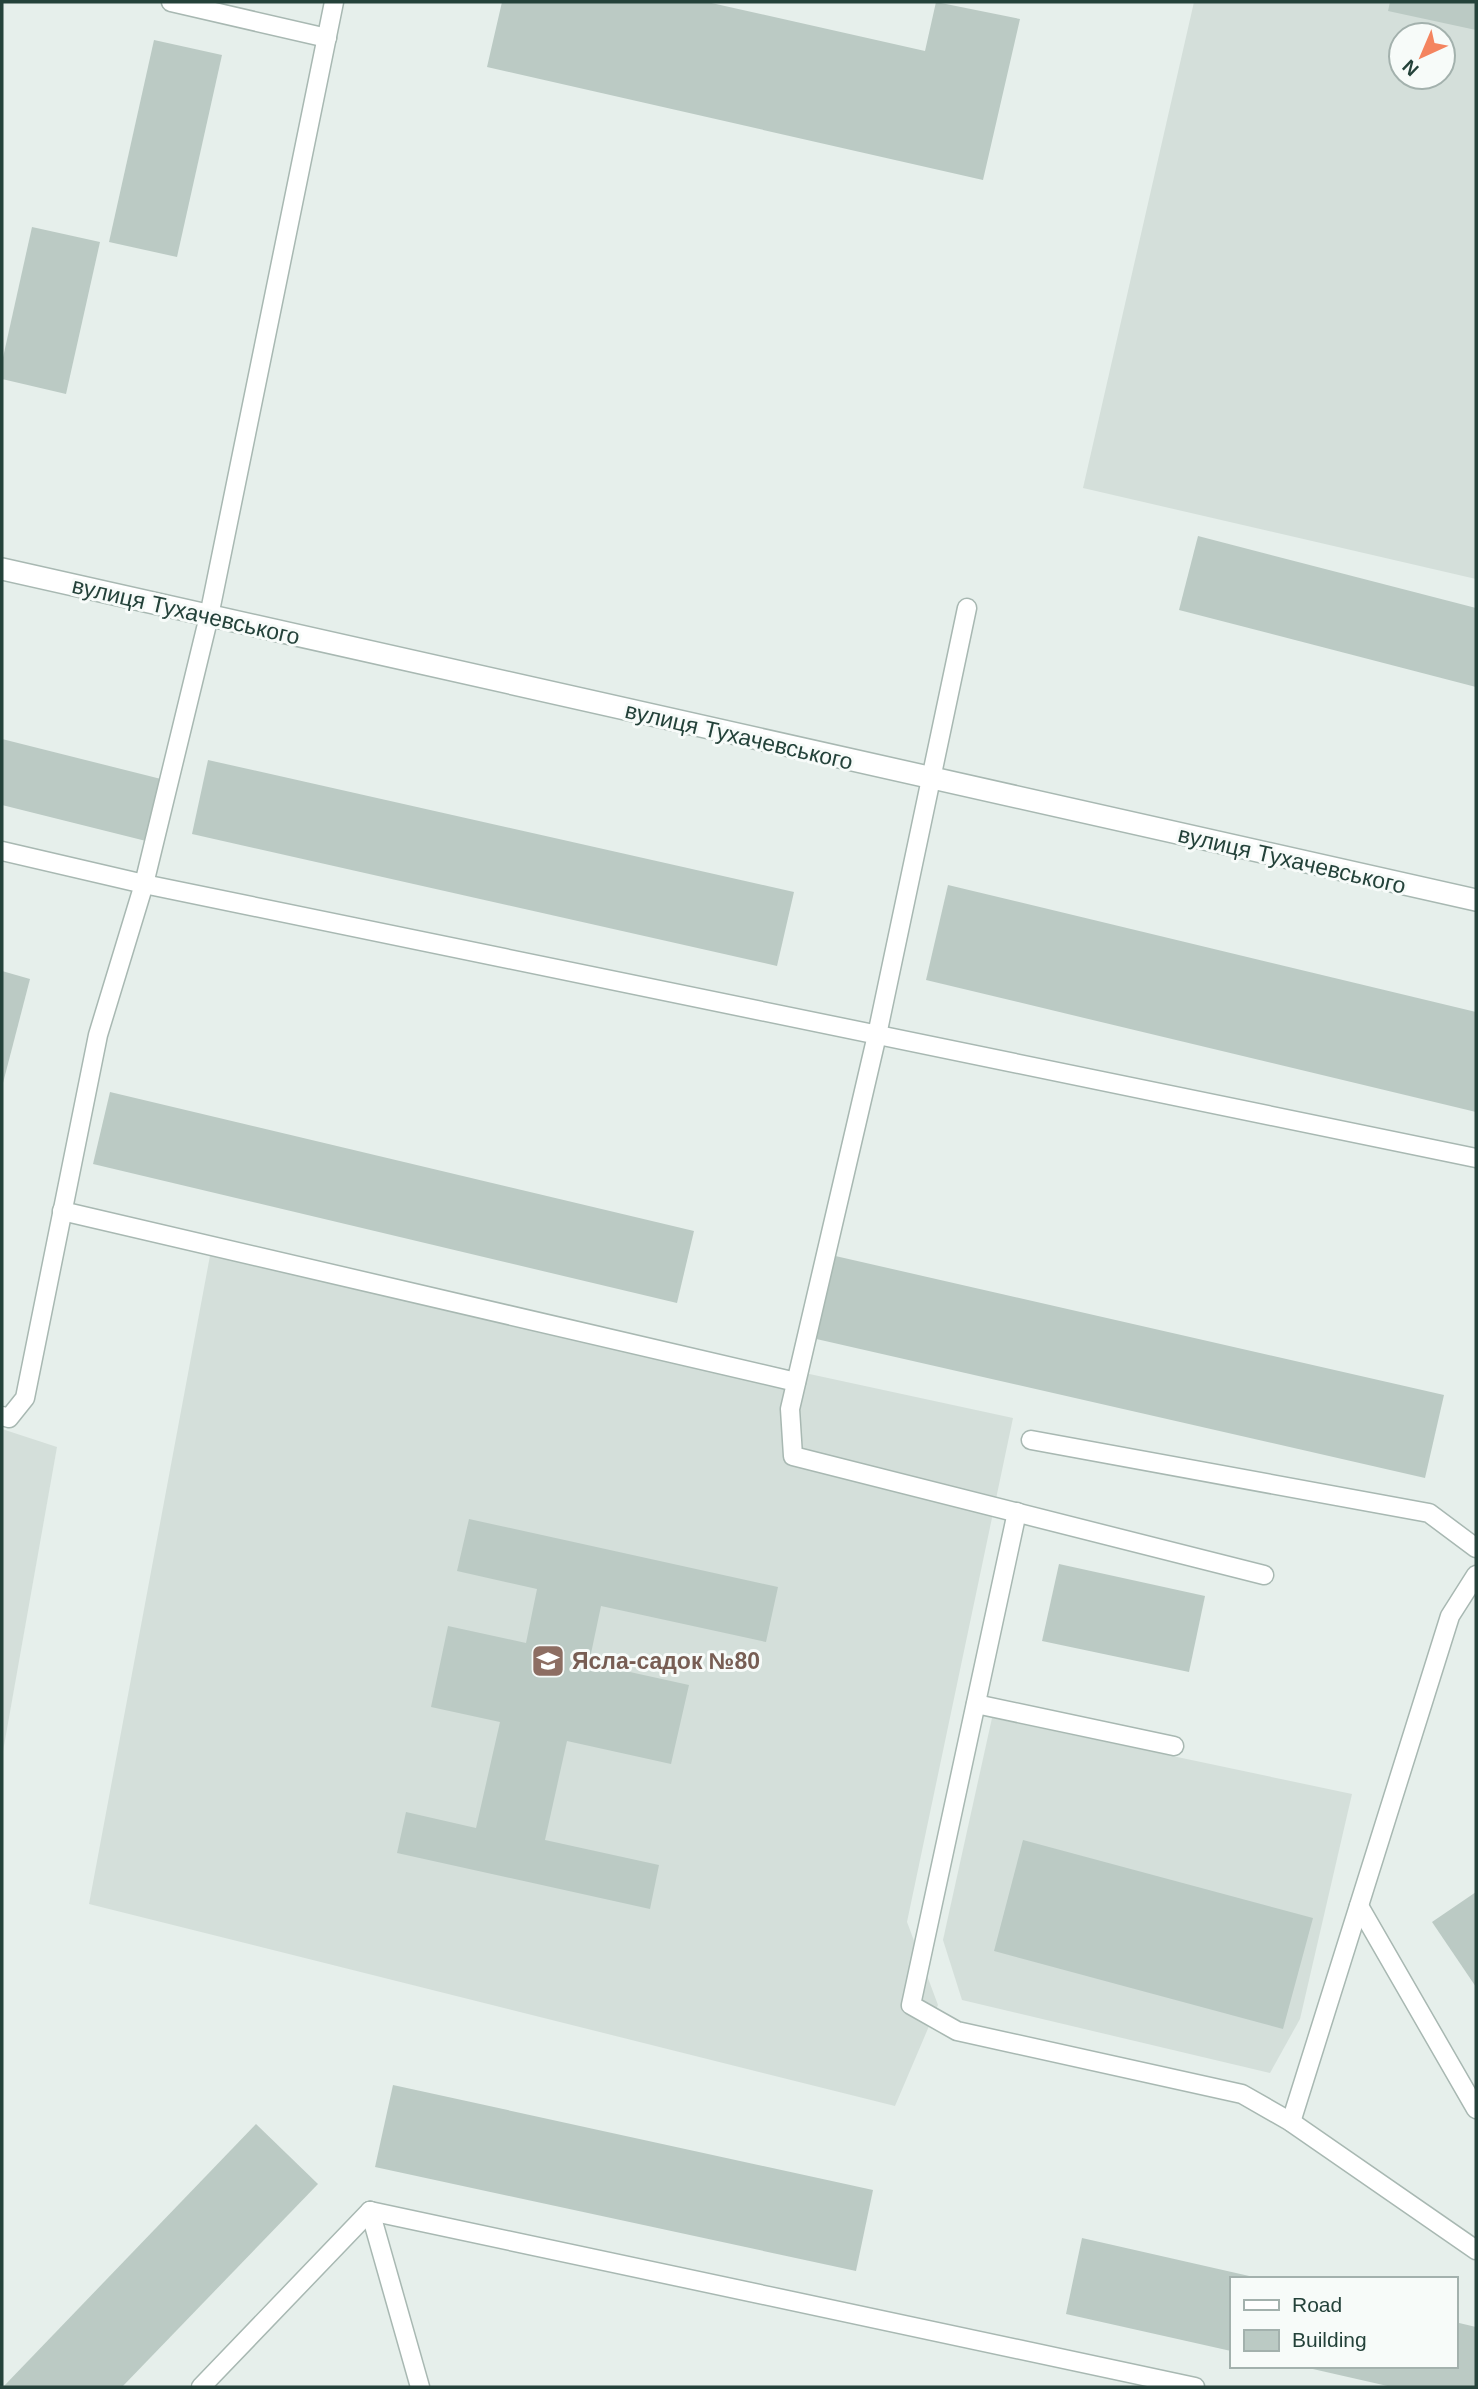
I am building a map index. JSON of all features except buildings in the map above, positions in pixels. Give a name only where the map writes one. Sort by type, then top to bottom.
[{"type":"street","name":"вулиця Тухачевського","points":[[2,569],[932,780],[1476,900]]},
{"type":"lane","points":[[171,2],[327,38]]},
{"type":"lane","points":[[2,1416],[9,1418],[24,1398],[98,1035],[144,884],[209,616],[334,2]]},
{"type":"lane","points":[[967,608],[877,1035],[790,1409],[793,1456],[1264,1575]]},
{"type":"lane","points":[[2,851],[144,884],[1476,1158]]},
{"type":"lane","points":[[62,1212],[796,1382]]},
{"type":"lane","points":[[1031,1440],[1430,1514],[1476,1548]]},
{"type":"lane","points":[[1017,1513],[911,2005],[957,2031],[1242,2094],[1291,2122],[1476,2250]]},
{"type":"lane","points":[[1291,2122],[1450,1616],[1476,1575]]},
{"type":"lane","points":[[976,1704],[1174,1746]]},
{"type":"lane","points":[[1359,1906],[1476,2109]]},
{"type":"lane","points":[[201,2387],[370,2211]]},
{"type":"lane","points":[[370,2211],[420,2387]]},
{"type":"lane","points":[[370,2211],[1195,2387]]},
{"type":"shaded area","points":[[1194,2],[1476,2],[1476,579],[1083,488]]},
{"type":"shaded area","name":"Ясла-садок №80","points":[[212,1245],[1013,1418],[907,1922],[938,2005],[895,2106],[89,1904]]},
{"type":"shaded area","points":[[2,1429],[57,1447],[2,1757]]},
{"type":"shaded area","points":[[992,1718],[1352,1794],[1300,2019],[1270,2073],[962,2000],[943,1940]]},
{"type":"place","name":"Ясла-садок №80","points":[[548,1661]]}]
